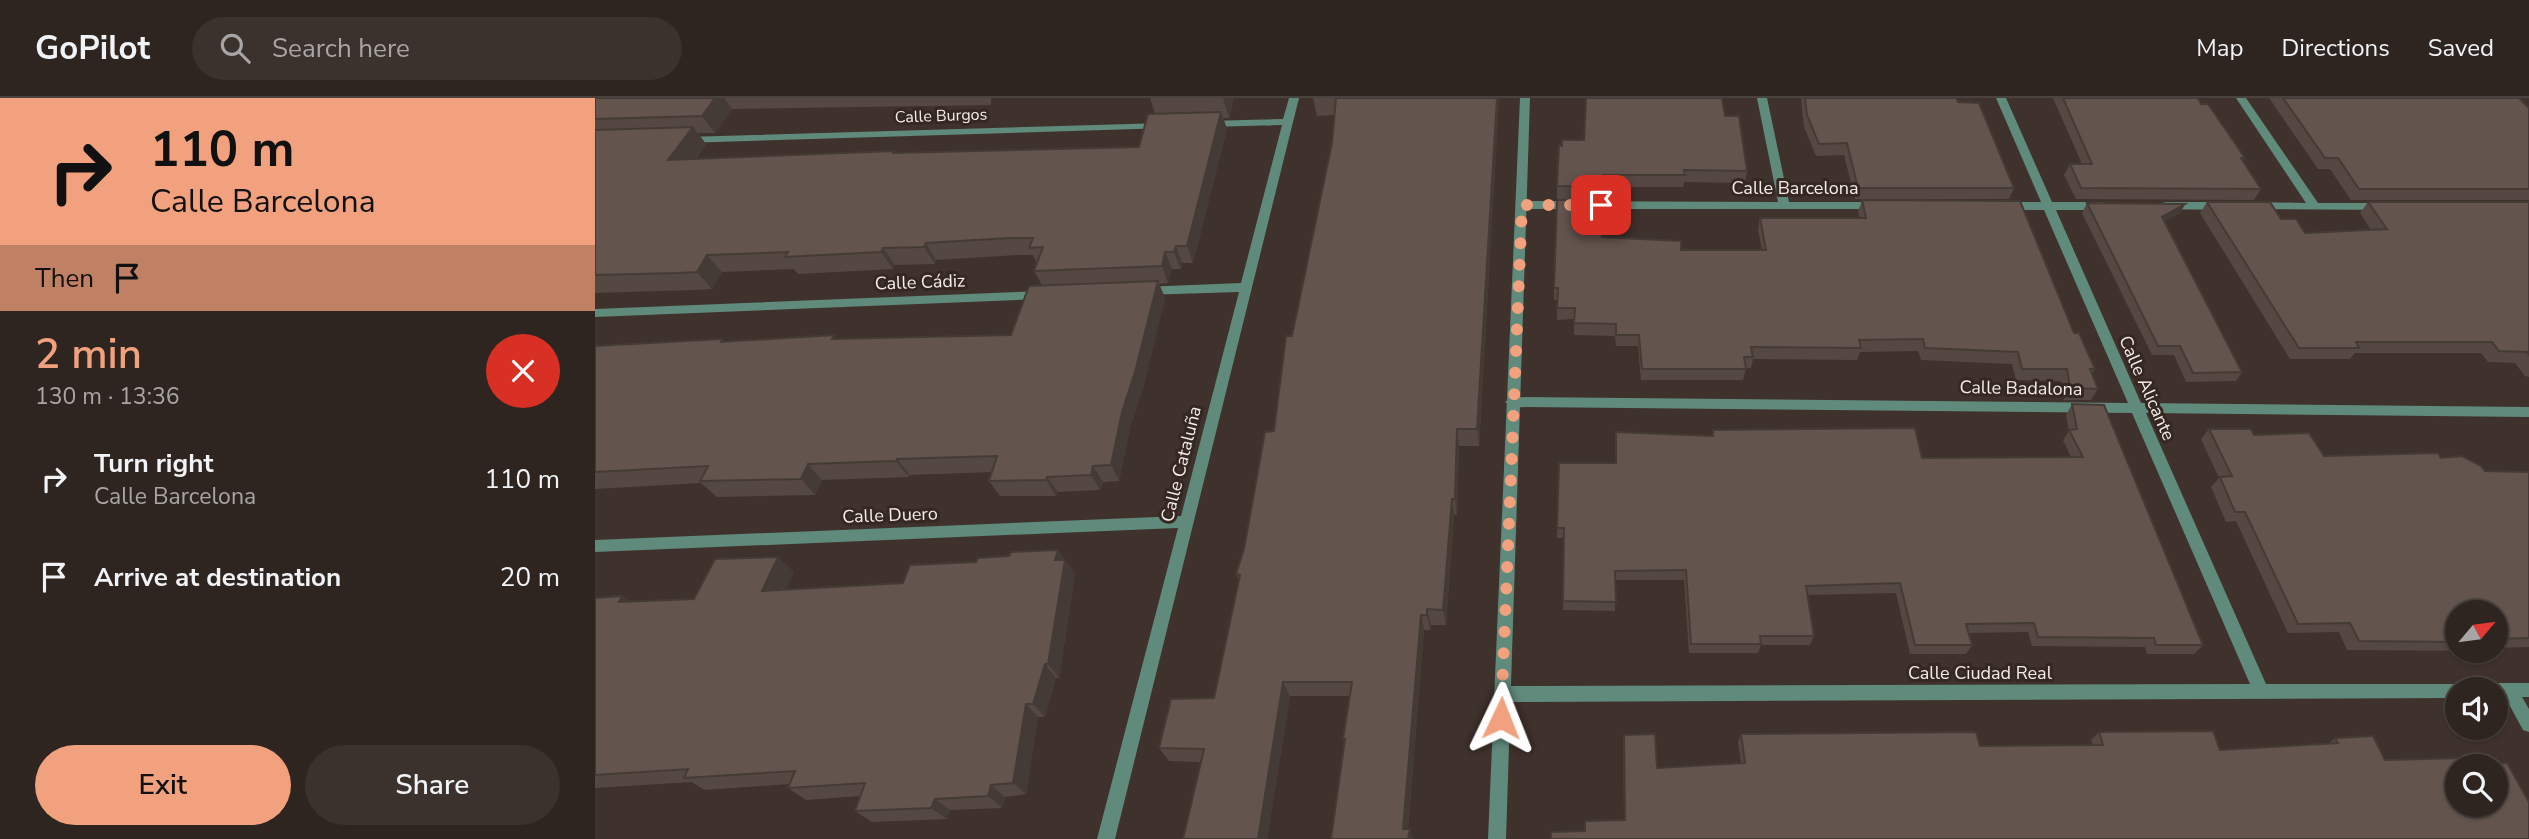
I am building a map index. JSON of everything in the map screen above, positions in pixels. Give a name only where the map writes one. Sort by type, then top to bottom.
[{"type":"street","name":"Calle Cataluña","points":[[1106,839],[1294,98]]},
{"type":"street","points":[[1497,839],[1525,98]]},
{"type":"street","points":[[1762,98],[1784,206]]},
{"type":"street","name":"Calle Alicante","points":[[2001,98],[2260,691]]},
{"type":"street","points":[[2241,98],[2315,207]]},
{"type":"street","points":[[1193,125],[1288,122]]},
{"type":"street","name":"Calle Burgos","points":[[675,140],[1179,125]]},
{"type":"street","name":"Calle Barcelona","points":[[1522,205],[1894,206]]},
{"type":"street","points":[[1997,206],[2115,206]]},
{"type":"street","points":[[2155,206],[2395,207]]},
{"type":"street","points":[[1136,291],[1246,287]]},
{"type":"street","name":"Calle Cádiz","points":[[595,313],[1052,294]]},
{"type":"street","name":"Calle Badalona","points":[[1512,402],[2529,412]]},
{"type":"street","name":"Calle Duero","points":[[595,545],[1186,523]]},
{"type":"street","points":[[2508,690],[2529,690]]},
{"type":"street","name":"Calle Ciudad Real","points":[[1502,694],[2445,691]]},
{"type":"street","points":[[2508,696],[2529,723]]},
{"type":"building","points":[[595,98],[715,98],[702,116],[595,119]]},
{"type":"building","points":[[1336,98],[1497,98],[1477,429],[1457,429],[1455,499],[1452,499],[1443,610],[1427,609],[1427,615],[1421,615],[1403,829],[1410,829],[1408,839],[1331,839],[1352,682],[1283,682],[1258,839],[1183,839],[1204,749],[1159,748],[1171,699],[1214,698],[1240,575],[1236,574],[1244,549],[1265,432],[1274,431],[1286,336],[1292,336],[1332,143]]},
{"type":"building","points":[[1586,98],[1722,98],[1725,116],[1739,116],[1747,171],[1684,170],[1685,175],[1603,175],[1603,187],[1557,186],[1559,145],[1562,146],[1562,140],[1584,140]]},
{"type":"building","points":[[1805,98],[1956,98],[1958,102],[1979,103],[2014,188],[1858,188],[1847,143],[1819,144],[1807,115]]},
{"type":"building","points":[[2063,98],[2198,98],[2201,104],[2208,104],[2245,158],[2241,158],[2261,189],[2081,188],[2070,164],[2092,164]]},
{"type":"building","points":[[2283,98],[2519,98],[2529,108],[2529,189],[2359,189],[2338,158],[2325,158]]},
{"type":"building","points":[[1221,112],[1187,246],[1176,246],[1174,252],[1165,252],[1162,266],[1034,271],[1043,247],[1029,248],[1033,238],[1009,238],[926,243],[924,247],[883,248],[881,252],[785,257],[788,252],[707,255],[697,272],[595,275],[595,130],[693,127],[668,160],[894,151],[893,153],[1139,147],[1148,114]]},
{"type":"building","points":[[1557,200],[1603,200],[1602,237],[1681,241],[1681,250],[1766,250],[1760,218],[1866,218],[1862,200],[2020,201],[2074,333],[2079,333],[2095,369],[2090,369],[2098,389],[2070,388],[2067,369],[2022,369],[2018,352],[1925,348],[1923,339],[1859,340],[1861,348],[1751,347],[1753,357],[1744,357],[1746,369],[1642,369],[1639,335],[1616,335],[1616,324],[1574,323],[1575,308],[1557,308],[1558,288],[1554,288]]},
{"type":"building","points":[[2207,202],[2270,202],[2281,219],[2296,219],[2305,233],[2387,229],[2368,202],[2529,202],[2529,355],[2527,352],[2499,351],[2492,342],[2356,342],[2359,348],[2299,348]]},
{"type":"building","points":[[2087,203],[2185,204],[2162,217],[2242,372],[2193,373],[2180,346],[2158,346]]},
{"type":"building","points":[[1158,281],[1122,412],[1111,465],[1093,466],[1091,475],[1047,477],[1046,480],[989,481],[997,456],[808,464],[801,479],[700,481],[708,466],[595,472],[595,346],[834,335],[832,339],[1011,335],[1029,286]]},
{"type":"building","points":[[2072,404],[2104,405],[2203,645],[2156,645],[2154,638],[2038,637],[2034,623],[1966,624],[1972,645],[1915,645],[1900,583],[1806,586],[1814,636],[1760,636],[1761,644],[1691,644],[1686,570],[1615,571],[1616,602],[1563,601],[1564,528],[1557,528],[1559,463],[1616,463],[1616,432],[1713,436],[1713,430],[1915,428],[1922,458],[2083,457],[2069,430],[2077,429]]},
{"type":"building","points":[[2209,429],[2251,429],[2254,435],[2309,433],[2324,456],[2438,453],[2441,458],[2462,456],[2485,471],[2529,472],[2529,638],[2508,639],[2508,600],[2445,600],[2445,642],[2359,641],[2350,623],[2298,624],[2245,512],[2235,512],[2220,477],[2232,476]]},
{"type":"building","points":[[1058,550],[1055,560],[1065,560],[1048,664],[1045,664],[1033,704],[1026,704],[1013,783],[991,785],[988,796],[935,799],[931,808],[855,811],[865,783],[788,788],[795,771],[684,778],[688,769],[595,775],[595,598],[622,596],[619,602],[694,599],[715,559],[778,557],[762,591],[903,583],[910,565],[976,562],[978,558],[1009,556],[1011,552]]},
{"type":"building","points":[[2213,731],[2220,750],[2338,743],[2335,738],[2373,736],[2385,760],[2445,758],[2445,817],[2508,817],[2508,765],[2529,802],[2529,839],[1551,839],[1551,832],[1585,831],[1585,821],[1625,820],[1624,735],[1655,734],[1657,768],[1745,763],[1741,734],[1976,732],[1980,746],[2103,745],[2099,732]]},
{"type":"route","points":[[1501,718],[1522,205],[1601,205]]}]
